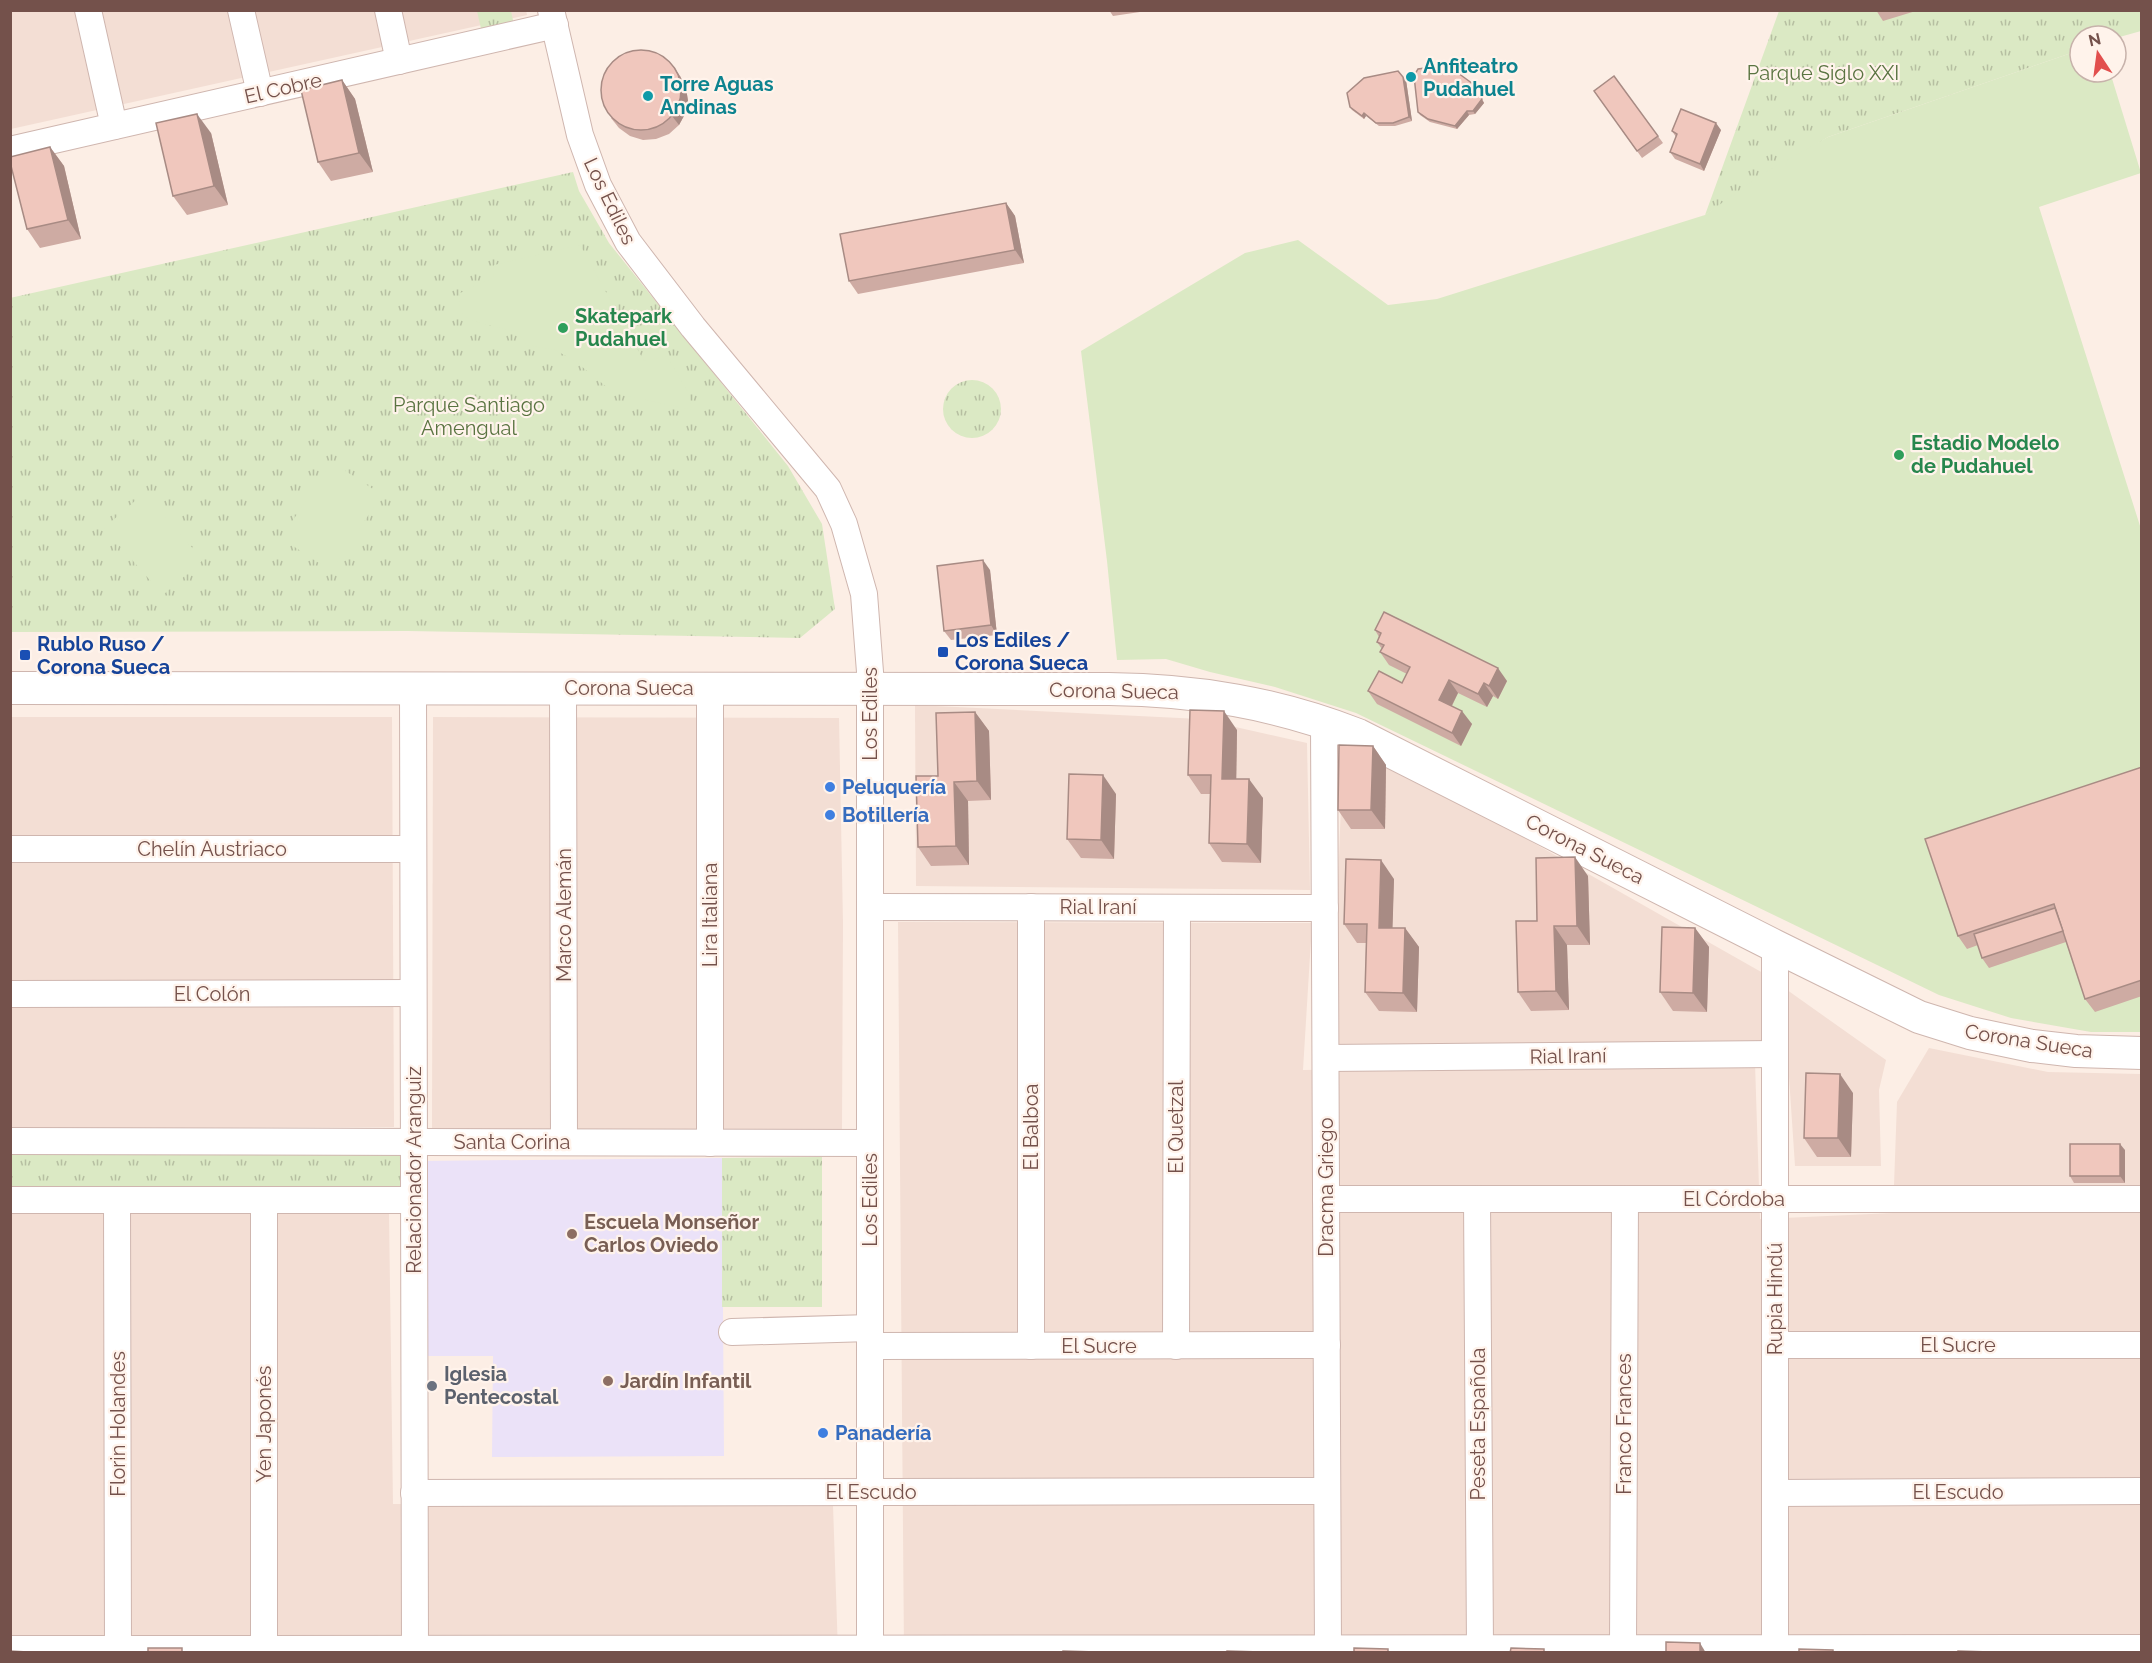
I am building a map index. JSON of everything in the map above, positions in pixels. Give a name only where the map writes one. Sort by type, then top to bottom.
[{"type":"street","points":[[88,10],[114,126]]},
{"type":"street","points":[[241,10],[260,93]]},
{"type":"street","points":[[388,10],[399,61]]},
{"type":"street","name":"El Cobre","points":[[10,150],[399,61],[553,18]]},
{"type":"street","name":"Los Ediles","points":[[553,18],[580,135],[598,185],[628,242],[693,327],[828,489],[844,524],[864,594],[870,688],[870,1651]]},
{"type":"street","name":"Corona Sueca","points":[[10,688],[1109,689],[1187,692],[1259,704],[1324,722],[1392,750],[1775,946],[1890,1003],[1950,1028],[2032,1046],[2076,1051],[2142,1053]]},
{"type":"street","name":"Relacionador Aranguiz","points":[[412,688],[415,1651]]},
{"type":"street","name":"Marco Alemán","points":[[563,688],[564,1142]]},
{"type":"street","name":"Lira Italiana","points":[[710,688],[710,1143]]},
{"type":"street","name":"Dracma Griego","points":[[1324,722],[1328,1650]]},
{"type":"street","name":"Chelín Austriaco","points":[[10,849],[413,849]]},
{"type":"street","name":"Rial Iraní","points":[[870,907],[1325,908]]},
{"type":"street","name":"El Balboa","points":[[1031,907],[1031,1346]]},
{"type":"street","name":"El Quetzal","points":[[1176,1346],[1177,908]]},
{"type":"street","name":"Rupia Hindú","points":[[1775,946],[1775,1650]]},
{"type":"street","name":"El Colón","points":[[10,994],[413,993]]},
{"type":"street","name":"Rial Iraní","points":[[1326,1058],[1775,1054]]},
{"type":"street","name":"Santa Corina","points":[[10,1141],[870,1143]]},
{"type":"street","name":"El Córdoba","points":[[1326,1199],[2142,1199]]},
{"type":"street","name":"Peseta Española","points":[[1477,1199],[1480,1648]]},
{"type":"street","name":"Franco Frances","points":[[1623,1648],[1624,1199]]},
{"type":"street","points":[[10,1200],[414,1200]]},
{"type":"street","name":"Florin Holandes","points":[[117,1200],[118,1649]]},
{"type":"street","name":"Yen Japonés","points":[[264,1200],[264,1649]]},
{"type":"street","name":"El Sucre","points":[[732,1332],[1031,1346],[1327,1345]]},
{"type":"street","name":"El Sucre","points":[[1775,1345],[2142,1345]]},
{"type":"street","name":"El Escudo","points":[[414,1493],[1327,1491]]},
{"type":"street","name":"El Escudo","points":[[1775,1493],[2142,1491]]},
{"type":"street","points":[[10,1649],[870,1651],[2142,1648]]},
{"type":"shaded area","points":[[526,10],[527,15],[11,129],[10,11]]},
{"type":"shaded area","points":[[915,705],[1200,719],[1307,743],[1310,890],[916,886]]},
{"type":"shaded area","points":[[10,717],[392,717],[394,1127],[11,1128]]},
{"type":"shaded area","points":[[433,717],[839,718],[843,923],[842,1131],[432,1129]]},
{"type":"shaded area","points":[[1343,752],[1391,762],[1763,973],[1886,1060],[1879,1090],[1881,1166],[1795,1166],[1787,1047],[1336,1046],[1338,883]]},
{"type":"shaded area","points":[[898,922],[1312,923],[1303,1070],[1755,1063],[1760,1219],[1893,1213],[1897,1102],[1929,1048],[2048,1072],[2141,1074],[2141,1652],[904,1652]]},
{"type":"shaded area","name":"Escuela Monseñor Carlos Oviedo","points":[[722,1158],[724,1456],[492,1457],[493,1356],[423,1356],[421,1161]]},
{"type":"shaded area","points":[[11,1214],[389,1214],[393,1504],[833,1505],[838,1652],[11,1652]]},
{"type":"green space","points":[[477,11],[511,11],[514,25],[482,33]]},
{"type":"green space","name":"Parque Siglo XXI","points":[[1779,11],[2141,11],[2141,31],[2128,35],[2128,24],[2068,24],[2068,54],[1828,137],[1705,215]]},
{"type":"green space","points":[[2068,54],[2068,84],[2114,84],[2141,173],[2039,207],[2141,529],[2141,1032],[2091,1032],[2011,1018],[1939,995],[1356,713],[1275,687],[1166,659],[1117,660],[1081,351],[1245,253],[1298,240],[1388,305],[1437,299],[1705,215],[1764,173],[1828,137]]},
{"type":"green space","name":"Parque Santiago Amengual","points":[[573,172],[579,191],[609,243],[788,466],[822,524],[835,609],[800,638],[407,631],[11,632],[10,298]]},
{"type":"green space","name":"Skatepark Pudahuel","points":[[580,245],[644,361],[667,356],[689,394],[692,410],[614,393],[575,361],[555,350],[527,345],[518,332],[469,319],[461,311],[460,293],[493,278],[494,265]]},
{"type":"green space","points":[[972,380],[988,385],[996,393],[1001,409],[996,425],[988,433],[972,438],[956,433],[948,425],[943,409],[948,393],[956,385]]},
{"type":"green space","points":[[332,462],[382,495],[331,571],[281,538]]},
{"type":"green space","points":[[144,493],[203,560],[163,595],[104,528]]},
{"type":"green space","points":[[11,1152],[400,1153],[400,1194],[11,1192]]},
{"type":"green space","points":[[822,1157],[822,1307],[722,1307],[722,1158]]},
{"type":"building","name":"Torre Aguas Andinas","points":[[641,50],[656,53],[669,62],[678,75],[681,90],[678,105],[669,118],[656,127],[641,130],[626,127],[613,118],[604,105],[601,90],[604,75],[613,62],[626,53]]},
{"type":"building","points":[[1447,65],[1473,84],[1482,99],[1473,111],[1467,111],[1455,126],[1428,119],[1418,112],[1414,76],[1418,69]]},
{"type":"building","points":[[1398,71],[1403,77],[1409,117],[1393,123],[1376,123],[1364,113],[1362,116],[1350,107],[1347,93],[1364,78]]},
{"type":"building","points":[[1614,76],[1658,136],[1637,151],[1594,91]]},
{"type":"building","points":[[342,80],[359,153],[318,162],[301,90]]},
{"type":"building","points":[[1681,109],[1716,123],[1700,164],[1670,152],[1677,134],[1672,131]]},
{"type":"building","points":[[197,114],[214,186],[173,196],[156,123]]},
{"type":"building","points":[[50,147],[68,220],[27,229],[10,157]]},
{"type":"building","points":[[1006,203],[1015,250],[849,281],[840,234]]},
{"type":"building","points":[[983,560],[991,625],[944,631],[937,566]]},
{"type":"building","points":[[1384,612],[1498,668],[1489,686],[1484,683],[1478,694],[1449,680],[1439,700],[1462,711],[1452,733],[1368,691],[1379,671],[1402,683],[1410,667],[1380,652],[1384,645],[1377,642],[1381,633],[1375,630]]},
{"type":"building","points":[[1190,710],[1224,711],[1222,779],[1249,779],[1247,844],[1209,843],[1211,775],[1188,775]]},
{"type":"building","points":[[975,712],[977,781],[954,782],[956,846],[918,847],[916,776],[938,776],[936,713]]},
{"type":"building","points":[[1339,745],[1373,746],[1371,810],[1338,810]]},
{"type":"building","points":[[2142,767],[2142,980],[2085,999],[2054,904],[1958,936],[1925,839]]},
{"type":"building","points":[[1069,774],[1103,775],[1101,840],[1067,839]]},
{"type":"building","points":[[1575,857],[1577,926],[1554,926],[1556,991],[1518,992],[1516,921],[1537,921],[1536,858]]},
{"type":"building","points":[[1346,859],[1381,860],[1379,928],[1405,928],[1403,993],[1365,992],[1367,924],[1344,924]]},
{"type":"building","points":[[2055,908],[2063,931],[1982,958],[1974,934]]},
{"type":"building","points":[[1662,927],[1695,928],[1693,993],[1660,992]]},
{"type":"building","points":[[1806,1073],[1840,1074],[1838,1138],[1804,1138]]},
{"type":"building","points":[[2070,1144],[2120,1144],[2120,1176],[2070,1176]]},
{"type":"building","points":[[1666,1642],[1700,1643],[1700,1653],[1666,1653]]},
{"type":"building","points":[[148,1648],[182,1648],[182,1653],[148,1653]]},
{"type":"building","points":[[1354,1648],[1388,1649],[1388,1653],[1354,1653]]},
{"type":"building","points":[[1511,1648],[1544,1649],[1544,1653],[1510,1653]]},
{"type":"building","points":[[1799,1649],[1833,1650],[1833,1653],[1799,1653]]},
{"type":"building","points":[[10,1651],[27,1652],[27,1653],[10,1653]]},
{"type":"building","points":[[1063,1651],[1097,1652],[1063,1653]]},
{"type":"building","points":[[1227,1651],[1261,1652],[1261,1653],[1227,1653]]},
{"type":"building","points":[[1958,1651],[1991,1652],[1958,1653]]},
{"type":"place","name":"Anfiteatro Pudahuel","points":[[1411,77]]},
{"type":"place","name":"Torre Aguas Andinas","points":[[648,96]]},
{"type":"place","name":"Skatepark Pudahuel","points":[[563,328]]},
{"type":"place","name":"Estadio Modelo de Pudahuel","points":[[1899,455]]},
{"type":"place","name":"Los Ediles / Corona Sueca","points":[[943,652]]},
{"type":"place","name":"Rublo Ruso / Corona Sueca","points":[[25,655]]},
{"type":"place","name":"Peluquería","points":[[830,787]]},
{"type":"place","name":"Botillería","points":[[830,815]]},
{"type":"place","name":"Escuela Monseñor Carlos Oviedo","points":[[572,1234]]},
{"type":"place","name":"Jardín Infantil","points":[[608,1381]]},
{"type":"place","name":"Iglesia Pentecostal","points":[[432,1386]]},
{"type":"place","name":"Panadería","points":[[823,1433]]}]
